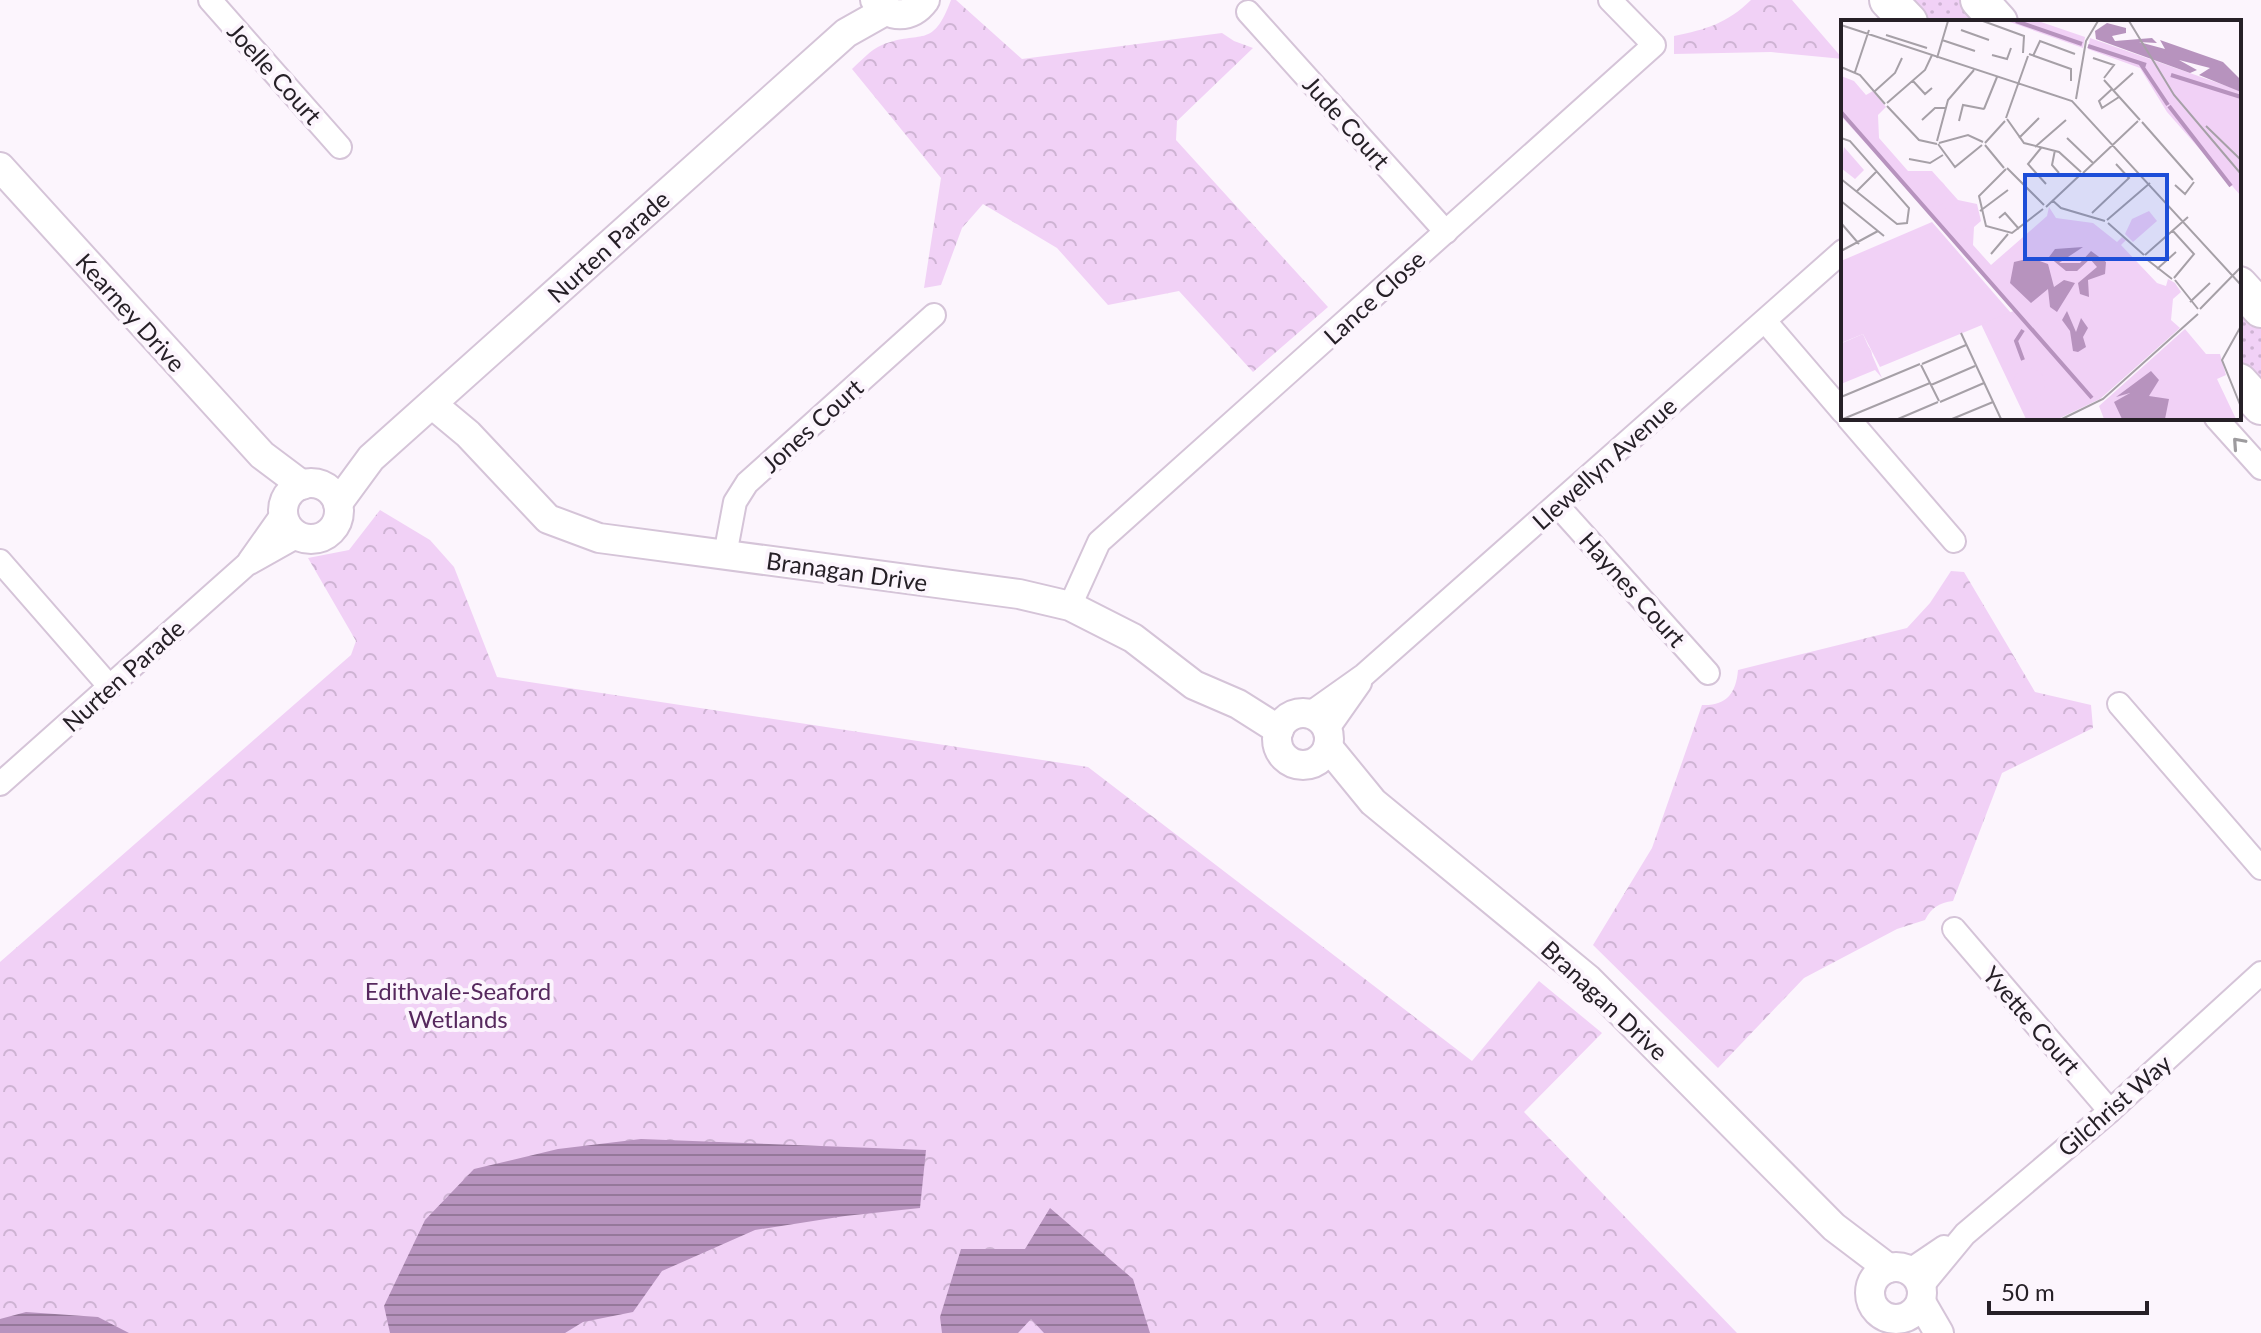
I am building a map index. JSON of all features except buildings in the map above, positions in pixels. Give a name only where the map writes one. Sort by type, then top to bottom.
[{"type":"main road","points":[[1888,0],[1907,20]]},
{"type":"main road","points":[[1979,0],[1997,20]]},
{"type":"main road","points":[[2241,287],[2261,309]]},
{"type":"main road","points":[[2241,384],[2261,406]]},
{"type":"street","name":"Joelle Court","points":[[210,0],[340,147]]},
{"type":"street","name":"Nurten Parade","points":[[0,784],[246,565],[305,504],[371,458],[876,4],[902,15],[911,13],[925,0]]},
{"type":"street","name":"Lance Close","points":[[1070,606],[1099,542],[1654,45],[1610,0]]},
{"type":"street","name":"Jude Court","points":[[1248,12],[1446,232]]},
{"type":"street","name":"Kearney Drive","points":[[0,167],[305,504]]},
{"type":"street","name":"Llewellyn Avenue","points":[[1309,733],[1364,675],[1841,253]]},
{"type":"street","name":"Jones Court","points":[[725,555],[735,502],[747,483],[934,315]]},
{"type":"street","points":[[1765,321],[1841,410]]},
{"type":"street","name":"Branagan Drive","points":[[438,398],[507,479],[548,519],[599,538],[1019,594],[1070,606],[1133,638],[1194,685],[1309,733],[1373,802],[1588,979],[1905,1295],[1939,1333]]},
{"type":"street","points":[[1850,420],[1954,541]]},
{"type":"street","points":[[2218,420],[2261,468]]},
{"type":"street","name":"Haynes Court","points":[[1557,505],[1708,673]]},
{"type":"street","points":[[0,561],[110,687]]},
{"type":"street","points":[[2119,704],[2261,868]]},
{"type":"street","name":"Yvette Court","points":[[1954,929],[2110,1111]]},
{"type":"street","name":"Gilchrist Way","points":[[1905,1295],[1965,1234],[2110,1111],[2261,973]]},
{"type":"green space","points":[[951,0],[956,0],[1022,59],[1222,33],[1253,48],[1177,121],[1176,140],[1328,307],[1253,372],[1179,291],[1108,305],[1057,248],[983,204],[962,228],[941,285],[924,288],[941,178],[852,69],[878,47],[931,32],[938,26]]},
{"type":"green space","points":[[1751,0],[1792,0],[1841,59],[1771,52],[1674,54],[1674,36],[1716,24]]},
{"type":"green space","points":[[1908,0],[1964,0],[1982,20],[1927,20]]},
{"type":"green space","points":[[2241,303],[2261,326],[2261,389],[2241,367]]},
{"type":"green space","name":"Edithvale-Seaford Wetlands","points":[[380,510],[430,540],[454,567],[497,677],[1088,767],[1472,1061],[1539,981],[1602,1033],[1524,1112],[1737,1333],[0,1333],[0,962],[351,655],[356,641],[308,558],[349,550]]},
{"type":"green space","points":[[1951,571],[1964,572],[2035,692],[2091,705],[2093,728],[2002,773],[1953,901],[1936,906],[1925,920],[1897,929],[1804,978],[1718,1068],[1593,945],[1652,848],[1702,705],[1717,703],[1728,697],[1735,686],[1738,670],[1907,628],[1930,603]]},
{"type":"shaded area","points":[[641,1139],[926,1150],[920,1208],[755,1230],[662,1271],[633,1312],[583,1322],[565,1333],[390,1333],[384,1306],[425,1220],[474,1169],[558,1149]]},
{"type":"shaded area","points":[[1050,1208],[1133,1279],[1150,1333],[1044,1333],[1031,1319],[1018,1333],[942,1333],[940,1317],[961,1249],[1025,1249]]},
{"type":"shaded area","points":[[26,1312],[98,1317],[129,1333],[0,1333],[0,1319]]}]
